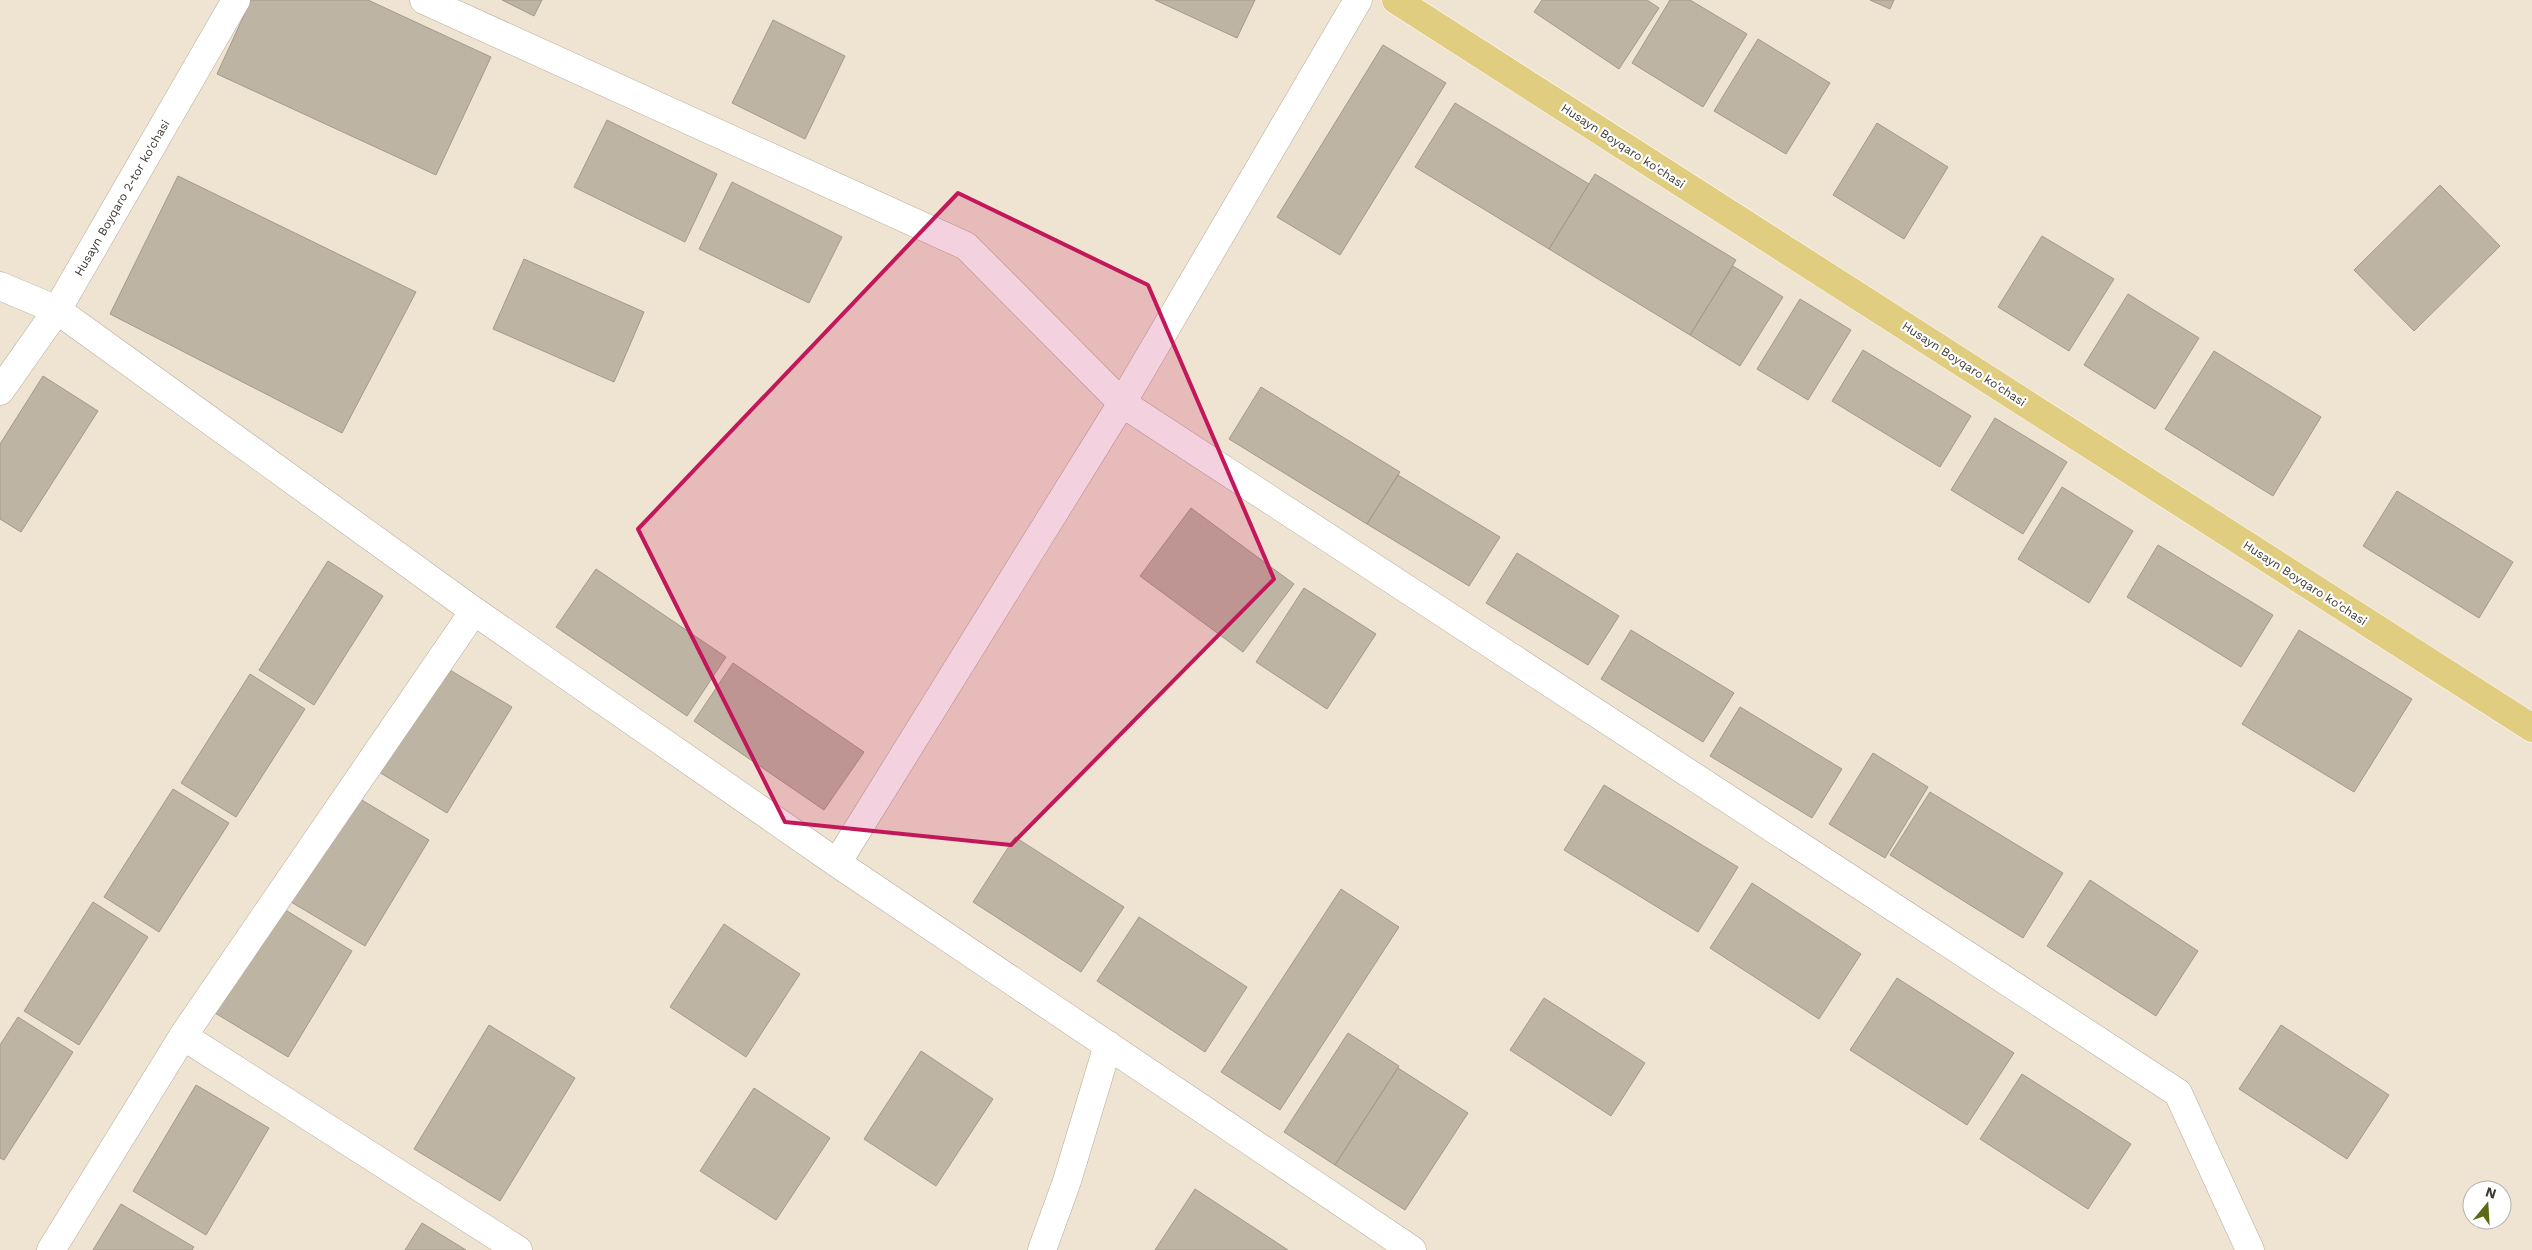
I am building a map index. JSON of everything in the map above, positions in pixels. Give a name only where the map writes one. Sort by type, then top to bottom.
[{"type":"main road","name":"Husayn Boyqaro ko'chasi","points":[[1396,0],[2532,728]]},
{"type":"street","name":"Husayn Boyqaro 2-tor ko'chasi","points":[[0,391],[57,310],[236,0]]},
{"type":"street","points":[[424,0],[966,246],[1122,403],[2178,1093],[2250,1250]]},
{"type":"street","points":[[837,862],[1122,403],[1358,0]]},
{"type":"street","points":[[0,286],[57,310],[474,610],[837,862],[1412,1250]]},
{"type":"street","points":[[51,1250],[182,1036],[474,610]]},
{"type":"street","points":[[182,1036],[518,1250]]},
{"type":"street","points":[[1042,1250],[1068,1181],[1108,1045]]},
{"type":"highlighted area","points":[[958,193],[1148,285],[1274,579],[1011,845],[785,822],[638,529]]},
{"type":"building","points":[[251,0],[368,0],[491,57],[436,175],[217,74]]},
{"type":"building","points":[[502,0],[542,0],[534,16]]},
{"type":"building","points":[[1155,0],[1255,0],[1237,38]]},
{"type":"building","points":[[1542,0],[1647,0],[1659,8],[1619,69],[1534,12]]},
{"type":"building","points":[[1670,0],[1690,0],[1747,34],[1703,107],[1632,63]]},
{"type":"building","points":[[1870,0],[1894,0],[1890,9]]},
{"type":"building","points":[[773,20],[845,56],[805,139],[732,103]]},
{"type":"building","points":[[1758,39],[1830,83],[1786,154],[1714,111]]},
{"type":"building","points":[[1383,45],[1446,83],[1340,255],[1277,217]]},
{"type":"building","points":[[1455,103],[1589,184],[1549,249],[1415,167]]},
{"type":"building","points":[[607,120],[717,174],[685,242],[574,187]]},
{"type":"building","points":[[1877,123],[1948,167],[1904,239],[1833,195]]},
{"type":"building","points":[[1595,174],[1736,260],[1690,335],[1549,249]]},
{"type":"building","points":[[178,176],[416,292],[342,433],[110,314]]},
{"type":"building","points":[[732,182],[842,237],[809,303],[699,249]]},
{"type":"building","points":[[2440,185],[2500,246],[2414,331],[2354,270]]},
{"type":"building","points":[[2042,236],[2114,279],[2069,351],[1998,307]]},
{"type":"building","points":[[524,259],[644,312],[614,382],[493,329]]},
{"type":"building","points":[[1733,266],[1783,297],[1740,366],[1690,335]]},
{"type":"building","points":[[2128,294],[2199,338],[2155,409],[2084,365]]},
{"type":"building","points":[[1800,299],[1851,330],[1808,400],[1757,369]]},
{"type":"building","points":[[1863,350],[1971,416],[1940,467],[1832,401]]},
{"type":"building","points":[[2214,351],[2321,417],[2273,496],[2165,429]]},
{"type":"building","points":[[43,376],[98,411],[21,532],[0,519],[0,444]]},
{"type":"building","points":[[1261,387],[1400,472],[1367,524],[1229,439]]},
{"type":"building","points":[[1995,418],[2067,462],[2023,534],[1951,490]]},
{"type":"building","points":[[1398,475],[1500,537],[1469,586],[1367,524]]},
{"type":"building","points":[[2062,487],[2133,531],[2089,603],[2018,559]]},
{"type":"building","points":[[2397,491],[2513,562],[2479,618],[2363,546]]},
{"type":"building","points":[[1191,508],[1294,584],[1243,652],[1140,576]]},
{"type":"building","points":[[2158,545],[2273,615],[2241,667],[2127,597]]},
{"type":"building","points":[[1517,553],[1619,616],[1588,665],[1486,603]]},
{"type":"building","points":[[328,561],[383,596],[314,705],[259,670]]},
{"type":"building","points":[[596,569],[726,657],[687,716],[556,627]]},
{"type":"building","points":[[1304,588],[1376,634],[1327,709],[1256,662]]},
{"type":"building","points":[[1631,630],[1734,693],[1703,742],[1601,679]]},
{"type":"building","points":[[2299,630],[2412,699],[2354,792],[2242,724]]},
{"type":"building","points":[[438,663],[512,707],[447,813],[374,769]]},
{"type":"building","points":[[733,663],[864,752],[824,810],[694,721]]},
{"type":"building","points":[[250,674],[305,709],[236,817],[181,783]]},
{"type":"building","points":[[1740,707],[1842,769],[1812,818],[1710,756]]},
{"type":"building","points":[[1873,753],[1928,787],[1885,858],[1829,824]]},
{"type":"building","points":[[1604,785],[1738,867],[1698,932],[1564,850]]},
{"type":"building","points":[[173,789],[229,823],[159,932],[104,897]]},
{"type":"building","points":[[1930,792],[2063,873],[2023,938],[1890,855]]},
{"type":"building","points":[[355,796],[429,840],[365,946],[291,902]]},
{"type":"building","points":[[1015,837],[1124,907],[1081,972],[973,902]]},
{"type":"building","points":[[2090,880],[2198,951],[2156,1016],[2047,946]]},
{"type":"building","points":[[1752,883],[1861,954],[1819,1019],[1710,948]]},
{"type":"building","points":[[1341,889],[1399,927],[1280,1110],[1221,1072]]},
{"type":"building","points":[[93,902],[148,937],[79,1045],[24,1011]]},
{"type":"building","points":[[279,906],[352,951],[288,1057],[215,1013]]},
{"type":"building","points":[[1139,917],[1247,987],[1205,1052],[1097,981]]},
{"type":"building","points":[[724,924],[800,974],[746,1057],[670,1007]]},
{"type":"building","points":[[1897,978],[2014,1053],[1967,1125],[1850,1050]]},
{"type":"building","points":[[1544,998],[1645,1063],[1611,1116],[1510,1050]]},
{"type":"building","points":[[18,1017],[73,1052],[4,1160],[0,1158],[0,1045]]},
{"type":"building","points":[[489,1025],[575,1078],[500,1201],[414,1149]]},
{"type":"building","points":[[2281,1025],[2389,1095],[2347,1159],[2239,1089]]},
{"type":"building","points":[[1348,1033],[1399,1066],[1335,1165],[1284,1132]]},
{"type":"building","points":[[921,1051],[993,1099],[936,1186],[864,1139]]},
{"type":"building","points":[[1398,1068],[1468,1113],[1405,1210],[1335,1165]]},
{"type":"building","points":[[2022,1074],[2131,1144],[2088,1209],[1980,1139]]},
{"type":"building","points":[[196,1085],[269,1128],[206,1235],[133,1191]]},
{"type":"building","points":[[754,1088],[830,1138],[776,1220],[700,1171]]},
{"type":"building","points":[[1195,1189],[1288,1250],[1155,1250]]},
{"type":"building","points":[[121,1204],[194,1247],[192,1250],[93,1250]]},
{"type":"building","points":[[422,1223],[466,1250],[405,1250]]}]
